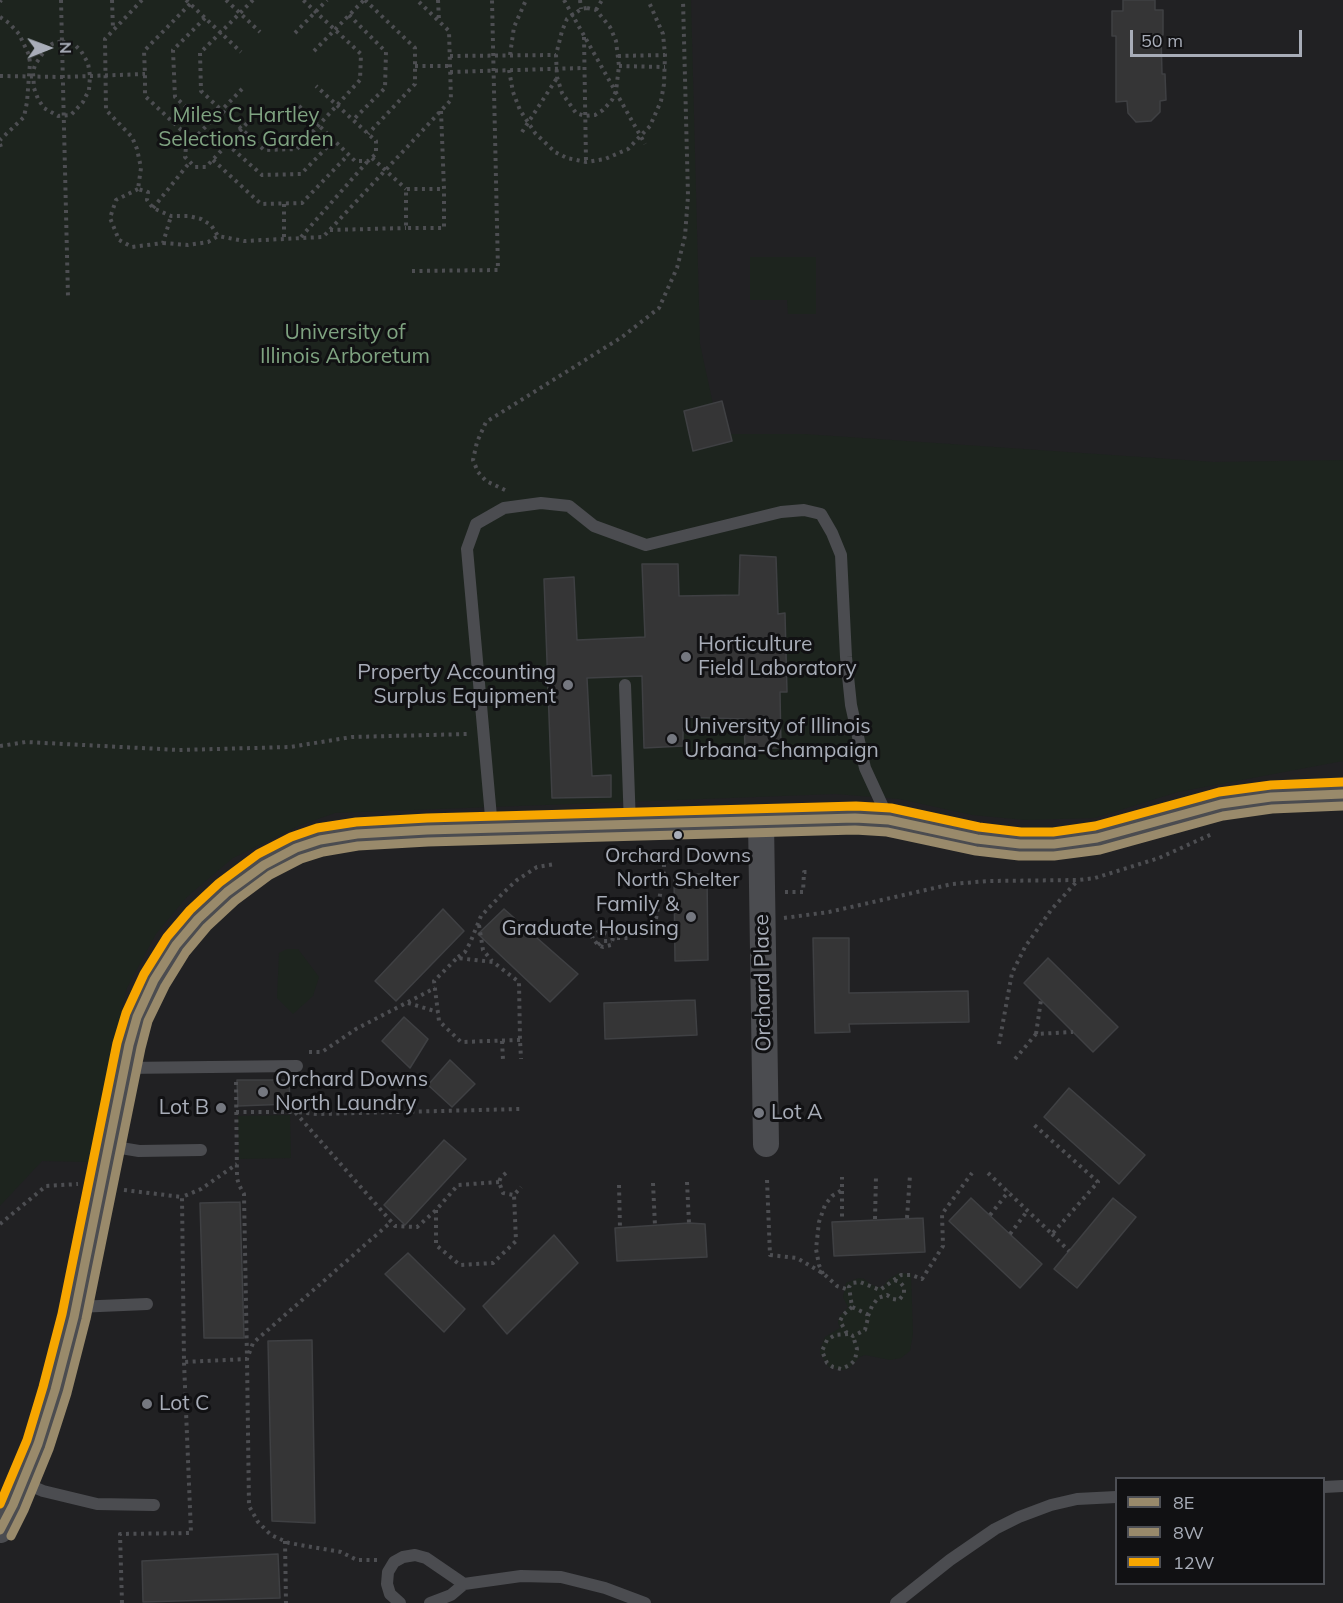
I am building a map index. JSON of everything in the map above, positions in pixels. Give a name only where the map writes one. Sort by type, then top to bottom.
[{"type":"street","points":[[0,1530],[38,1444],[55,1390],[76,1306],[124,1068],[137,1017],[154,980],[176,945],[205,912],[227,892],[264,865],[296,848],[320,840],[357,834],[855,818],[889,820],[977,839],[1020,844],[1054,844],[1096,838],[1221,804],[1271,797],[1343,794]]},
{"type":"street","name":"Orchard Place","points":[[761,822],[766,1144]]},
{"type":"lane","points":[[492,828],[467,549],[476,524],[504,508],[532,504],[569,506],[594,526],[646,545],[781,512],[804,510],[821,514],[841,555],[846,657],[851,705],[862,758],[889,820]]},
{"type":"lane","points":[[625,685],[630,825]]},
{"type":"lane","points":[[124,1068],[297,1066]]},
{"type":"lane","points":[[109,1146],[139,1151],[201,1150]]},
{"type":"lane","points":[[76,1306],[147,1304]]},
{"type":"lane","points":[[22,1482],[53,1494],[97,1504],[154,1505]]},
{"type":"lane","points":[[1325,1487],[1343,1486]]},
{"type":"lane","points":[[896,1603],[950,1560],[995,1529],[1019,1517],[1051,1505],[1077,1499],[1115,1497]]},
{"type":"lane","points":[[400,1603],[390,1594],[387,1584],[388,1572],[394,1562],[403,1557],[415,1555],[426,1558],[464,1584]]},
{"type":"lane","points":[[430,1603],[451,1595],[464,1584],[522,1576],[561,1577],[605,1588],[645,1603]]},
{"type":"path","points":[[61,0],[68,297]]},
{"type":"path","points":[[112,0],[113,30]]},
{"type":"path","points":[[138,189],[141,179],[137,149],[132,137],[106,110],[105,39],[142,0]]},
{"type":"path","points":[[226,0],[260,32]]},
{"type":"path","points":[[253,0],[200,53],[201,91],[264,150],[297,149],[360,80],[361,54],[303,0]]},
{"type":"path","points":[[296,33],[327,0]]},
{"type":"path","points":[[314,51],[364,0],[415,48],[414,84],[368,134]]},
{"type":"path","points":[[218,236],[211,225],[201,219],[171,216],[153,208],[147,200],[148,192],[138,189],[116,200],[110,218],[119,240],[132,247],[163,243],[188,245],[208,242],[218,236],[244,241],[323,237],[451,100],[449,31],[417,0]]},
{"type":"path","points":[[438,0],[439,21]]},
{"type":"path","points":[[412,271],[498,270],[492,0]]},
{"type":"path","points":[[510,55],[514,27],[526,0]]},
{"type":"path","points":[[564,0],[645,144]]},
{"type":"path","points":[[580,0],[581,9]]},
{"type":"path","points":[[596,10],[602,0]]},
{"type":"path","points":[[509,70],[513,92],[520,110],[544,144],[555,152],[567,158],[586,162],[605,159],[628,149],[650,126],[661,101],[665,66],[663,34],[648,0]]},
{"type":"path","points":[[532,504],[486,481],[478,472],[473,460],[477,442],[486,422],[622,337],[659,308],[677,268],[684,236],[688,196],[683,0]]},
{"type":"path","points":[[193,141],[146,96],[144,51],[188,2],[241,52]]},
{"type":"path","points":[[581,9],[596,10],[610,27],[616,40],[619,66],[616,91],[612,100],[595,115],[585,116],[576,112],[569,105],[562,93],[556,69],[556,55],[567,19],[581,9]]},
{"type":"path","points":[[349,15],[386,52],[385,88],[353,120]]},
{"type":"path","points":[[0,17],[19,34],[28,55],[31,76],[34,88],[44,108],[58,116],[71,115],[83,102],[89,90],[90,76],[88,63],[76,46],[62,40],[52,44],[35,65],[31,76],[24,117],[0,144]]},
{"type":"path","points":[[205,18],[173,50],[175,97],[207,125]]},
{"type":"path","points":[[584,35],[586,162]]},
{"type":"path","points":[[450,56],[556,55]]},
{"type":"path","points":[[618,56],[665,55]]},
{"type":"path","points":[[415,66],[450,66]]},
{"type":"path","points":[[619,66],[665,66]]},
{"type":"path","points":[[450,72],[583,68]]},
{"type":"path","points":[[0,76],[62,77],[145,74]]},
{"type":"path","points":[[522,132],[557,77]]},
{"type":"path","points":[[301,237],[376,154],[376,141],[316,86]]},
{"type":"path","points":[[242,89],[186,147],[185,157],[195,167],[206,167],[262,107]]},
{"type":"path","points":[[299,106],[355,161],[370,159],[406,189],[444,189]]},
{"type":"path","points":[[330,230],[444,228],[441,110]]},
{"type":"path","points":[[227,144],[262,175],[301,174],[334,140]]},
{"type":"path","points":[[213,160],[261,204],[284,204],[302,203],[348,154]]},
{"type":"path","points":[[153,208],[190,162]]},
{"type":"path","points":[[406,189],[406,228]]},
{"type":"path","points":[[284,204],[284,240]]},
{"type":"path","points":[[163,243],[171,216]]},
{"type":"path","points":[[0,746],[26,742],[179,750],[290,747],[352,737],[484,734]]},
{"type":"path","points":[[781,918],[829,912],[952,884],[1095,878],[1159,858],[1214,832]]},
{"type":"path","points":[[613,940],[608,934],[599,931],[592,937],[598,945],[608,947],[613,940],[628,938],[656,919],[664,860],[656,860]]},
{"type":"path","points":[[666,860],[672,861]]},
{"type":"path","points":[[520,1040],[461,1042],[439,1021],[434,981],[465,952],[488,907],[517,880],[537,867],[555,864]]},
{"type":"path","points":[[783,892],[803,891],[804,872],[808,872]]},
{"type":"path","points":[[999,1044],[1012,973],[1025,946],[1079,880]]},
{"type":"path","points":[[479,922],[478,930],[483,950],[493,962],[519,982],[520,1059]]},
{"type":"path","points":[[457,958],[493,962]]},
{"type":"path","points":[[297,1066],[298,1053],[322,1052],[356,1029],[435,988]]},
{"type":"path","points":[[1015,1059],[1036,1034],[1041,1000]]},
{"type":"path","points":[[408,1003],[438,1012]]},
{"type":"path","points":[[1036,1034],[1073,1032]]},
{"type":"path","points":[[502,1041],[503,1060]]},
{"type":"path","points":[[236,1067],[238,1185],[244,1194],[249,1506],[264,1529],[285,1541],[341,1552],[357,1560],[387,1558],[394,1562]]},
{"type":"path","points":[[237,1112],[317,1114],[521,1108]]},
{"type":"path","points":[[295,1112],[394,1226],[417,1227],[458,1185],[499,1182]]},
{"type":"path","points":[[1032,1123],[1098,1182],[1053,1234]]},
{"type":"path","points":[[0,1224],[46,1186],[74,1183],[182,1197],[201,1189],[237,1164]]},
{"type":"path","points":[[506,1173],[499,1182],[503,1193],[514,1195]]},
{"type":"path","points":[[852,1307],[849,1290],[852,1283],[860,1282],[880,1290],[901,1275],[911,1275],[922,1279],[943,1246],[942,1214],[972,1173]]},
{"type":"path","points":[[988,1173],[1069,1251]]},
{"type":"path","points":[[907,1218],[910,1175]]},
{"type":"path","points":[[875,1219],[876,1176]]},
{"type":"path","points":[[842,1177],[842,1221]]},
{"type":"path","points":[[766,1180],[770,1255],[797,1258],[824,1274],[837,1286],[849,1290]]},
{"type":"path","points":[[687,1182],[689,1223]]},
{"type":"path","points":[[653,1183],[655,1226]]},
{"type":"path","points":[[619,1185],[621,1228]]},
{"type":"path","points":[[436,1210],[436,1245],[460,1265],[493,1263],[516,1241],[514,1195],[521,1186]]},
{"type":"path","points":[[824,1274],[819,1265],[816,1249],[819,1222],[825,1205],[832,1196],[842,1190]]},
{"type":"path","points":[[990,1215],[1009,1191]]},
{"type":"path","points":[[182,1197],[184,1362],[247,1359]]},
{"type":"path","points":[[1010,1234],[1028,1210]]},
{"type":"path","points":[[247,1359],[253,1343],[391,1222]]},
{"type":"path","points":[[852,1307],[843,1315],[840,1322],[851,1335],[857,1349],[855,1359],[850,1365],[841,1369],[827,1363],[822,1351],[827,1340],[835,1335],[851,1335],[865,1330],[872,1306],[878,1298],[887,1295],[899,1300],[904,1294],[904,1287],[894,1279]]},
{"type":"path","points":[[852,1307],[867,1314],[868,1318]]},
{"type":"path","points":[[285,1541],[286,1603]]},
{"type":"shaded area","name":"University of Illinois Urbana-Champaign","points":[[0,0],[1343,0],[1343,1603],[0,1603]]},
{"type":"green space","name":"University of Illinois Arboretum","points":[[0,0],[691,0],[700,344],[713,404],[684,411],[693,451],[731,442],[730,434],[804,434],[1214,462],[1343,460],[1343,761],[1178,792],[1095,818],[1025,820],[972,815],[899,799],[835,794],[335,813],[301,825],[233,858],[187,897],[156,934],[127,988],[88,1162],[42,1161],[0,1206]]},
{"type":"green space","points":[[750,257],[816,257],[816,314],[788,314],[787,300],[750,300]]},
{"type":"green space","points":[[287,949],[298,949],[319,977],[313,996],[293,1014],[277,998],[279,953]]},
{"type":"green space","points":[[290,1115],[291,1158],[239,1159],[238,1116]]},
{"type":"green space","points":[[899,1273],[911,1274],[913,1334],[910,1351],[901,1358],[890,1360],[865,1355],[848,1369],[829,1367],[820,1354],[820,1350],[825,1337],[840,1328],[839,1317],[848,1307],[843,1297],[846,1283],[859,1278],[882,1288],[889,1279]]},
{"type":"building","points":[[1123,0],[1155,0],[1155,10],[1163,10],[1162,74],[1165,74],[1166,100],[1160,101],[1160,112],[1151,121],[1136,122],[1128,113],[1127,101],[1116,102],[1116,36],[1112,36],[1112,11],[1123,11]]},
{"type":"building","points":[[722,401],[732,441],[693,451],[684,411]]},
{"type":"building","name":"Horticulture Field Laboratory","points":[[740,555],[776,557],[778,614],[785,613],[787,692],[780,692],[781,748],[745,749],[744,719],[683,717],[683,746],[644,748],[642,676],[587,678],[592,776],[611,775],[611,797],[552,798],[544,579],[574,577],[577,640],[645,637],[642,564],[678,564],[679,596],[739,595]]},
{"type":"building","name":"Family & Graduate Housing","points":[[674,874],[707,874],[708,960],[675,961]]},
{"type":"building","points":[[443,909],[464,931],[396,1001],[375,981]]},
{"type":"building","points":[[504,909],[578,974],[550,1002],[478,934]]},
{"type":"building","points":[[813,938],[849,938],[849,993],[968,991],[969,1022],[849,1024],[850,1032],[815,1033]]},
{"type":"building","points":[[1048,958],[1118,1027],[1093,1052],[1024,983]]},
{"type":"building","points":[[695,1000],[697,1035],[605,1039],[604,1003]]},
{"type":"building","points":[[404,1017],[428,1039],[410,1068],[382,1041]]},
{"type":"building","points":[[450,1060],[475,1084],[452,1107],[428,1085]]},
{"type":"building","name":"Orchard Downs North Laundry","points":[[237,1080],[289,1080],[290,1104],[238,1106]]},
{"type":"building","points":[[1069,1088],[1145,1155],[1119,1184],[1044,1117]]},
{"type":"building","points":[[444,1140],[466,1159],[405,1225],[384,1205]]},
{"type":"building","points":[[971,1198],[1042,1264],[1020,1288],[949,1221]]},
{"type":"building","points":[[1113,1198],[1136,1217],[1077,1288],[1054,1269]]},
{"type":"building","points":[[240,1202],[244,1338],[204,1338],[200,1203]]},
{"type":"building","points":[[923,1218],[925,1252],[834,1256],[832,1222]]},
{"type":"building","points":[[705,1224],[707,1257],[617,1261],[615,1228]]},
{"type":"building","points":[[554,1235],[578,1263],[507,1334],[483,1306]]},
{"type":"building","points":[[408,1253],[465,1309],[444,1332],[385,1274]]},
{"type":"building","points":[[312,1340],[315,1523],[272,1521],[268,1341]]},
{"type":"building","points":[[278,1554],[280,1598],[143,1602],[142,1561]]},
{"type":"transit line","name":"12W","points":[[0,1504],[27,1440],[62,1314],[117,1043],[126,1013],[144,974],[167,937],[190,910],[219,883],[258,854],[291,837],[317,828],[356,822],[856,806],[891,808],[979,827],[1021,832],[1053,832],[1095,826],[1219,792],[1271,785],[1343,782]]},
{"type":"transit line","name":"8E","points":[[0,1530],[38,1444],[55,1390],[74,1317],[129,1045],[137,1017],[154,980],[176,945],[198,919],[227,892],[264,865],[296,848],[320,840],[357,834],[855,818],[889,820],[977,839],[1020,844],[1054,844],[1097,838],[1221,804],[1271,797],[1343,794]]},
{"type":"transit line","name":"8W","points":[[11,1536],[49,1449],[67,1393],[86,1319],[148,1021],[165,986],[186,952],[207,927],[235,901],[270,875],[301,859],[323,852],[358,846],[855,830],[887,832],[976,851],[1019,856],[1054,856],[1100,850],[1223,816],[1272,809],[1343,806]]},
{"type":"place","name":"Horticulture Field Laboratory","points":[[686,657]]},
{"type":"place","name":"Property Accounting Surplus Equipment","points":[[568,685]]},
{"type":"place","name":"University of Illinois Urbana-Champaign","points":[[672,739]]},
{"type":"place","name":"Orchard Downs North Shelter","points":[[678,835]]},
{"type":"place","name":"Family & Graduate Housing","points":[[691,917]]},
{"type":"place","name":"Orchard Downs North Laundry","points":[[263,1092]]},
{"type":"place","name":"Lot B","points":[[221,1108]]},
{"type":"place","name":"Lot A","points":[[759,1113]]},
{"type":"place","name":"Lot C","points":[[147,1404]]},
{"type":"park label","name":"Miles C Hartley Selections Garden","points":[[246,128]]}]
